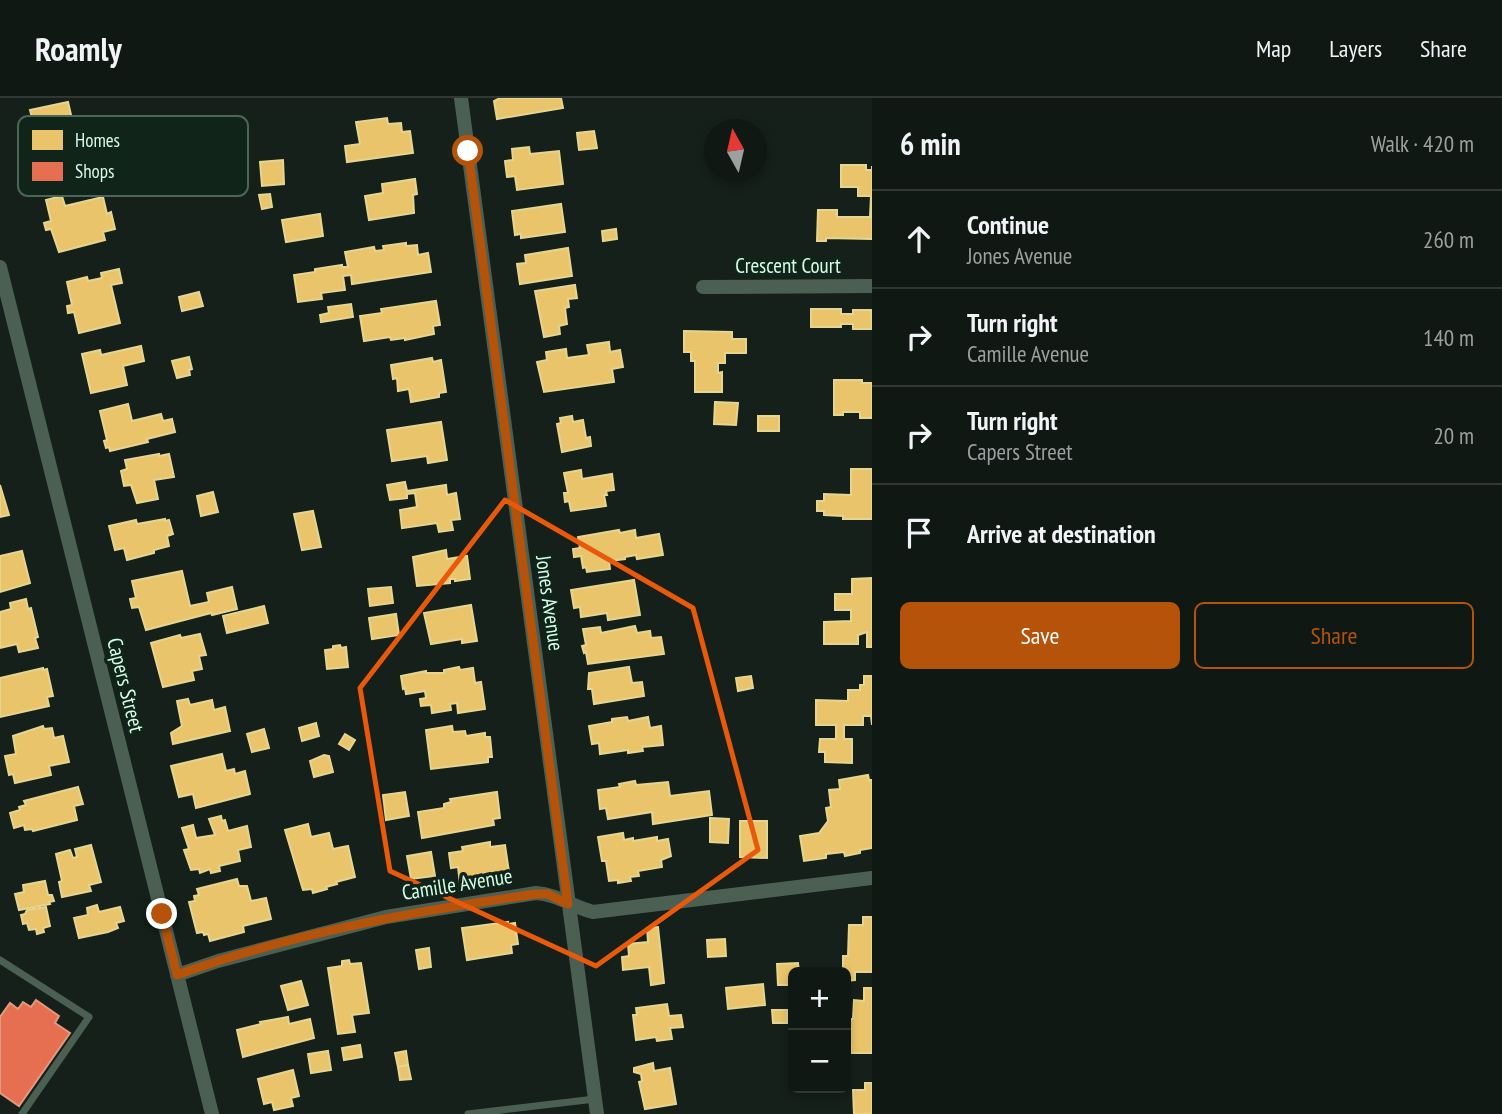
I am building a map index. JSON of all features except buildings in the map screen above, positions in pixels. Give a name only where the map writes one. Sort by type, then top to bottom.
[{"type":"street","name":"Jones Avenue","points":[[461,98],[597,1114]]},
{"type":"street","name":"Capers Street","points":[[0,267],[212,1114]]},
{"type":"street","name":"Crescent Court","points":[[703,287],[872,286]]},
{"type":"street","name":"Camille Avenue","points":[[177,975],[219,961],[386,917],[536,894],[548,894],[593,912],[872,878]]},
{"type":"lane","points":[[0,960],[89,1017],[22,1114]]},
{"type":"lane","points":[[468,1114],[595,1099]]},
{"type":"highlighted area","points":[[505,500],[693,608],[758,850],[596,966],[390,871],[360,688]]},
{"type":"route","points":[[162,914],[177,975],[219,961],[386,917],[536,894],[548,894],[568,904],[468,151]]}]
